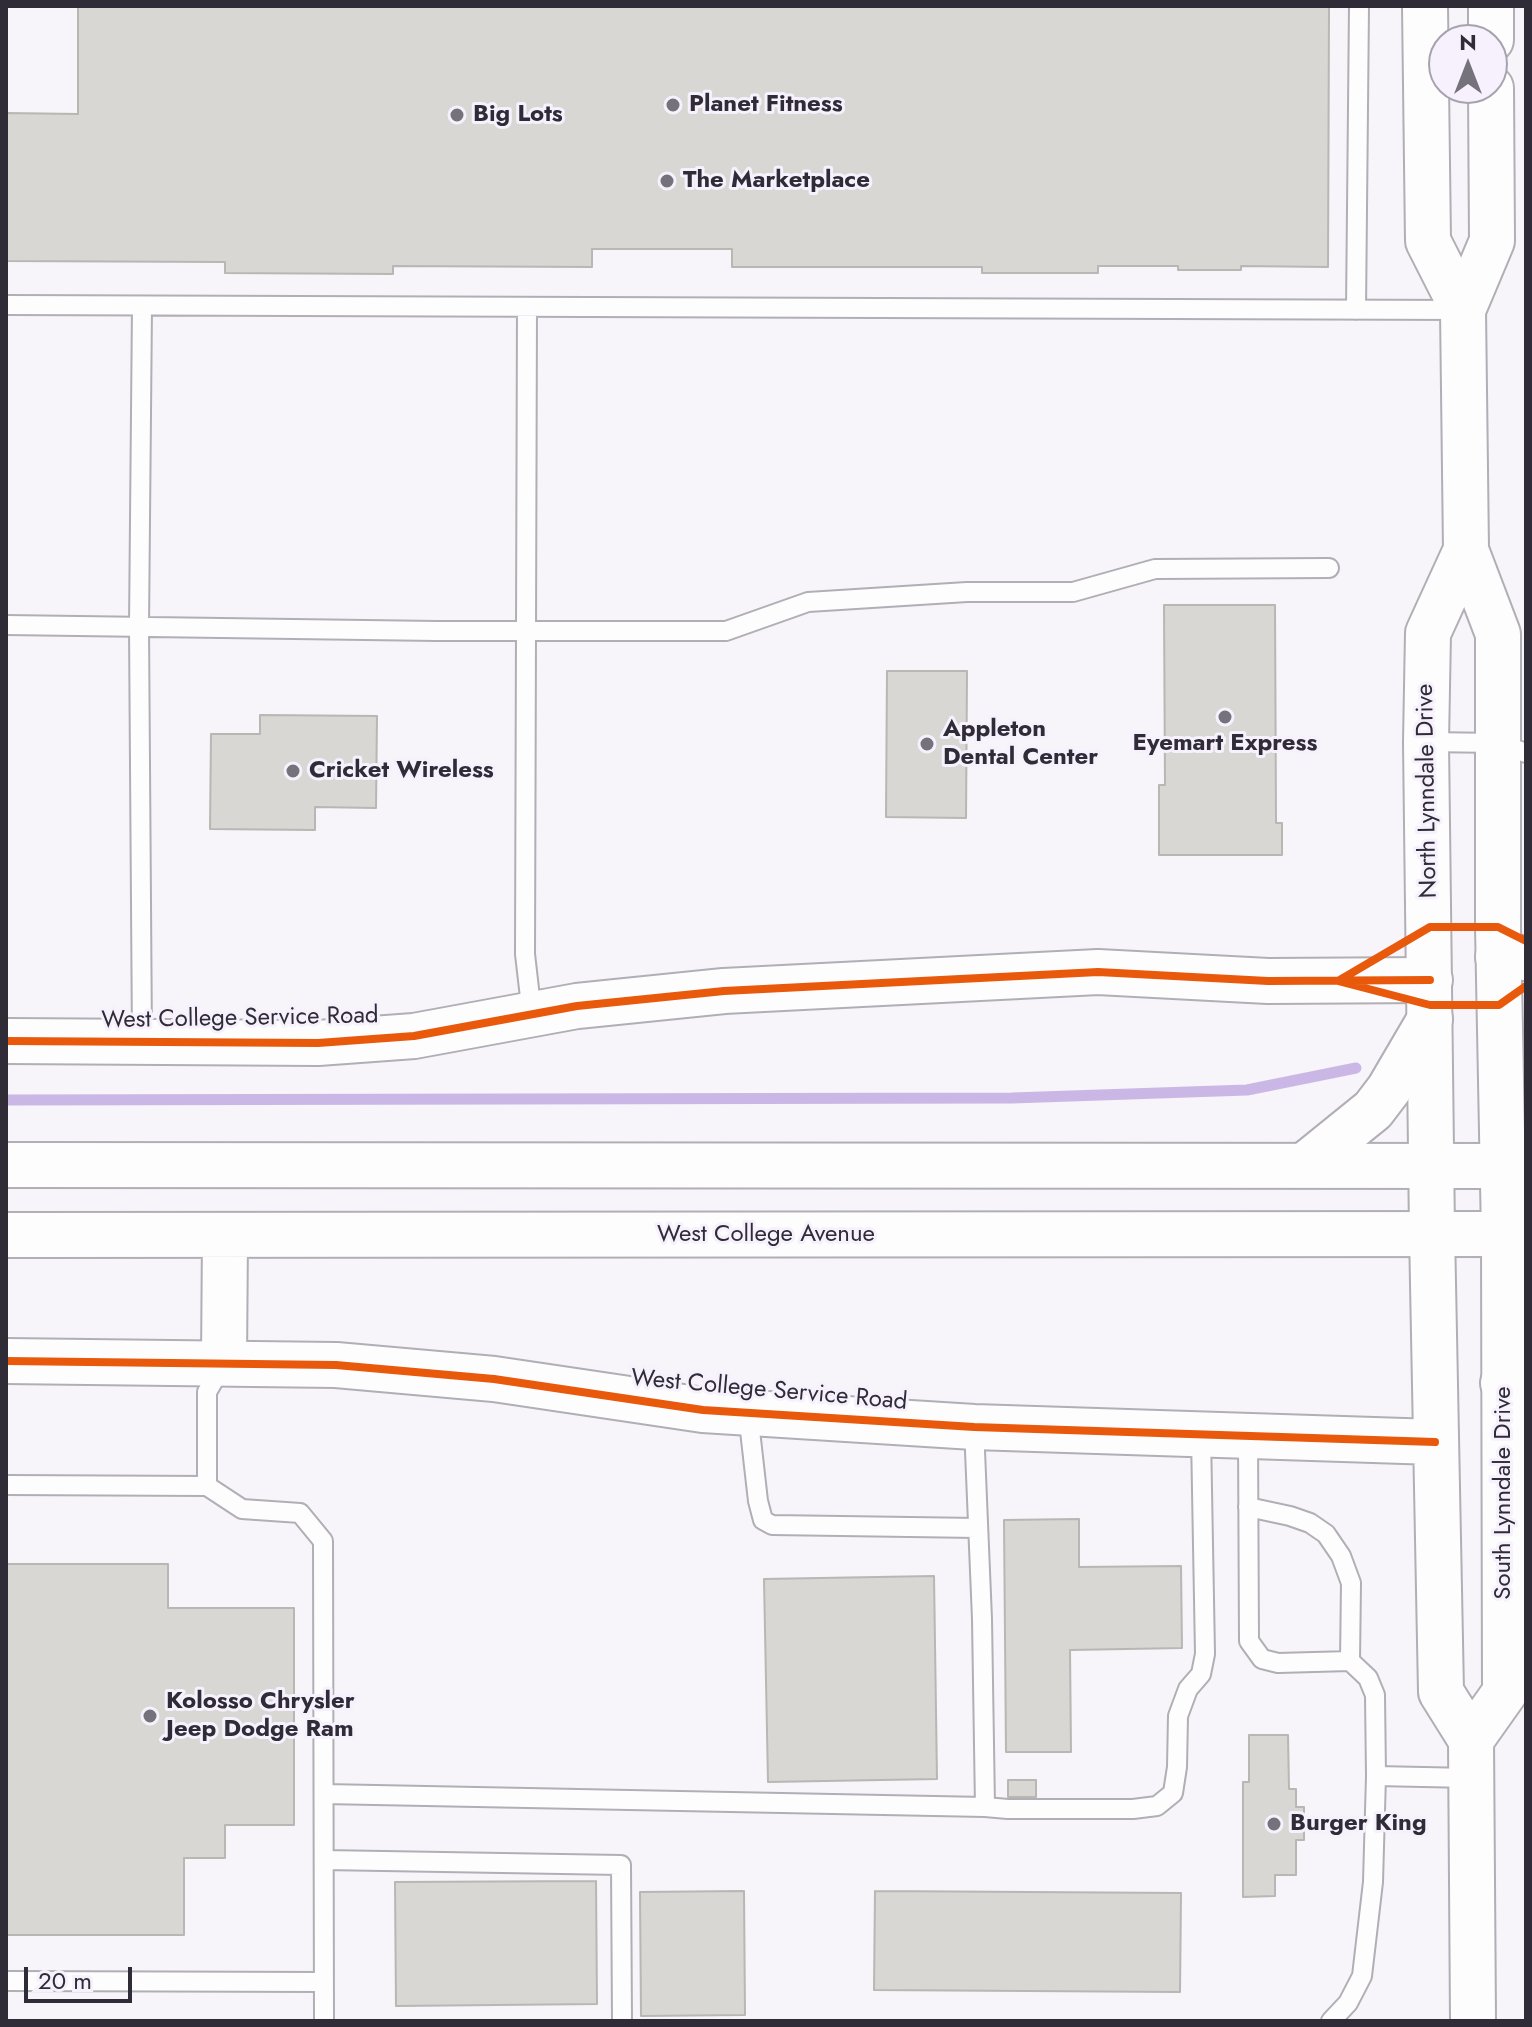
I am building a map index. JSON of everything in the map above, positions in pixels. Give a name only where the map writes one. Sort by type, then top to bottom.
[{"type":"main road","name":"North Lynndale Drive","points":[[1425,6],[1428,241],[1463,310]]},
{"type":"main road","name":"North Lynndale Drive","points":[[1491,104],[1492,241],[1463,310],[1466,550],[1498,634],[1512,748],[1515,1234]]},
{"type":"main road","name":"North Lynndale Drive","points":[[1432,1232],[1426,742],[1428,633],[1466,550]]},
{"type":"main road","name":"West College Service Road","points":[[6,1041],[318,1043],[414,1036],[577,1006],[724,991],[1098,972],[1268,981],[1430,1000]]},
{"type":"main road","points":[[1305,1165],[1373,1110],[1389,1089],[1430,1000]]},
{"type":"main road","points":[[6,1165],[1514,1166]]},
{"type":"main road","points":[[1432,1232],[1441,1692],[1471,1759],[1473,2021]]},
{"type":"main road","name":"West College Avenue","points":[[6,1235],[1515,1234]]},
{"type":"main road","name":"South Lynndale Drive","points":[[1471,1759],[1505,1692],[1503,1383],[1515,1234]]},
{"type":"main road","points":[[224,1362],[225,1235]]},
{"type":"main road","points":[[1503,1383],[1526,1345]]},
{"type":"main road","name":"West College Service Road","points":[[6,1361],[224,1362],[412,1370],[703,1410],[974,1427],[1435,1442]]},
{"type":"lane","points":[[1356,310],[1359,6]]},
{"type":"lane","points":[[6,305],[1463,310]]},
{"type":"lane","points":[[142,306],[139,627],[142,1041]]},
{"type":"lane","points":[[527,307],[525,954],[532,1015]]},
{"type":"lane","points":[[6,625],[726,631],[808,602],[967,592],[1073,592],[1155,569],[1329,568]]},
{"type":"lane","points":[[1426,742],[1512,748]]},
{"type":"lane","points":[[207,1486],[207,1392],[224,1362]]},
{"type":"lane","points":[[748,1413],[758,1501],[763,1520],[772,1525],[978,1528]]},
{"type":"lane","points":[[974,1427],[985,1807]]},
{"type":"lane","points":[[324,1794],[985,1807],[1133,1809],[1157,1806],[1173,1793],[1178,1716],[1188,1689],[1201,1674],[1205,1654],[1201,1435]]},
{"type":"lane","points":[[1248,1437],[1249,1641],[1262,1659],[1278,1663],[1350,1661],[1368,1678],[1375,1695],[1373,1882],[1362,1976],[1348,2003],[1331,2021]]},
{"type":"lane","points":[[6,1485],[207,1486],[242,1509],[300,1513],[323,1541],[324,2021]]},
{"type":"lane","points":[[1248,1507],[1310,1523],[1326,1534],[1341,1556],[1351,1583],[1350,1661]]},
{"type":"lane","points":[[1376,1776],[1471,1759]]},
{"type":"lane","points":[[324,1860],[621,1865],[622,2021]]},
{"type":"lane","points":[[6,1981],[324,1982]]},
{"type":"building","name":"The Marketplace","points":[[78,6],[1329,6],[1328,267],[1241,266],[1241,270],[1178,270],[1178,266],[1098,266],[1098,273],[982,273],[982,267],[732,267],[732,249],[592,249],[592,267],[393,266],[393,274],[225,273],[225,262],[6,261],[6,113],[78,114]]},
{"type":"building","points":[[1164,605],[1275,605],[1276,823],[1282,823],[1282,855],[1159,855],[1159,785],[1165,785]]},
{"type":"building","name":"Appleton Dental Center","points":[[887,671],[967,671],[966,818],[886,817]]},
{"type":"building","name":"Cricket Wireless","points":[[260,715],[377,716],[376,808],[315,807],[315,830],[210,829],[211,734],[260,734]]},
{"type":"building","points":[[1079,1519],[1079,1567],[1181,1566],[1182,1648],[1070,1650],[1071,1752],[1006,1752],[1004,1520]]},
{"type":"building","name":"Kolosso Chrysler Jeep Dodge Ram","points":[[6,1564],[168,1564],[168,1608],[294,1608],[294,1825],[225,1825],[225,1858],[184,1858],[184,1935],[6,1935]]},
{"type":"building","points":[[934,1576],[937,1779],[768,1782],[764,1579]]},
{"type":"building","name":"Burger King","points":[[1249,1735],[1288,1735],[1289,1789],[1296,1789],[1296,1807],[1304,1807],[1304,1840],[1296,1840],[1296,1875],[1275,1875],[1275,1896],[1243,1897],[1243,1782],[1249,1782]]},
{"type":"building","points":[[1008,1780],[1036,1780],[1036,1797],[1008,1797]]},
{"type":"building","points":[[596,1881],[597,2004],[396,2006],[395,1882]]},
{"type":"building","points":[[744,1891],[745,2015],[641,2016],[640,1892]]},
{"type":"building","points":[[875,1891],[1181,1893],[1180,1992],[874,1990]]},
{"type":"waterway","points":[[6,1100],[1012,1098],[1247,1090],[1356,1068]]},
{"type":"cycle path","points":[[1526,941],[1498,927],[1430,927],[1338,981],[1430,1005],[1499,1005],[1526,986]]},
{"type":"cycle path","points":[[6,1041],[318,1043],[414,1036],[577,1006],[724,991],[1098,972],[1268,981],[1430,980]]},
{"type":"cycle path","points":[[6,1361],[336,1365],[494,1379],[703,1410],[974,1427],[1435,1442]]},
{"type":"place","name":"Planet Fitness","points":[[673,105]]},
{"type":"place","name":"Big Lots","points":[[457,115]]},
{"type":"place","name":"The Marketplace","points":[[667,181]]},
{"type":"place","name":"Eyemart Express","points":[[1225,717]]},
{"type":"place","name":"Appleton Dental Center","points":[[927,744]]},
{"type":"place","name":"Cricket Wireless","points":[[293,771]]},
{"type":"place","name":"Kolosso Chrysler Jeep Dodge Ram","points":[[150,1716]]},
{"type":"place","name":"Burger King","points":[[1274,1824]]}]
